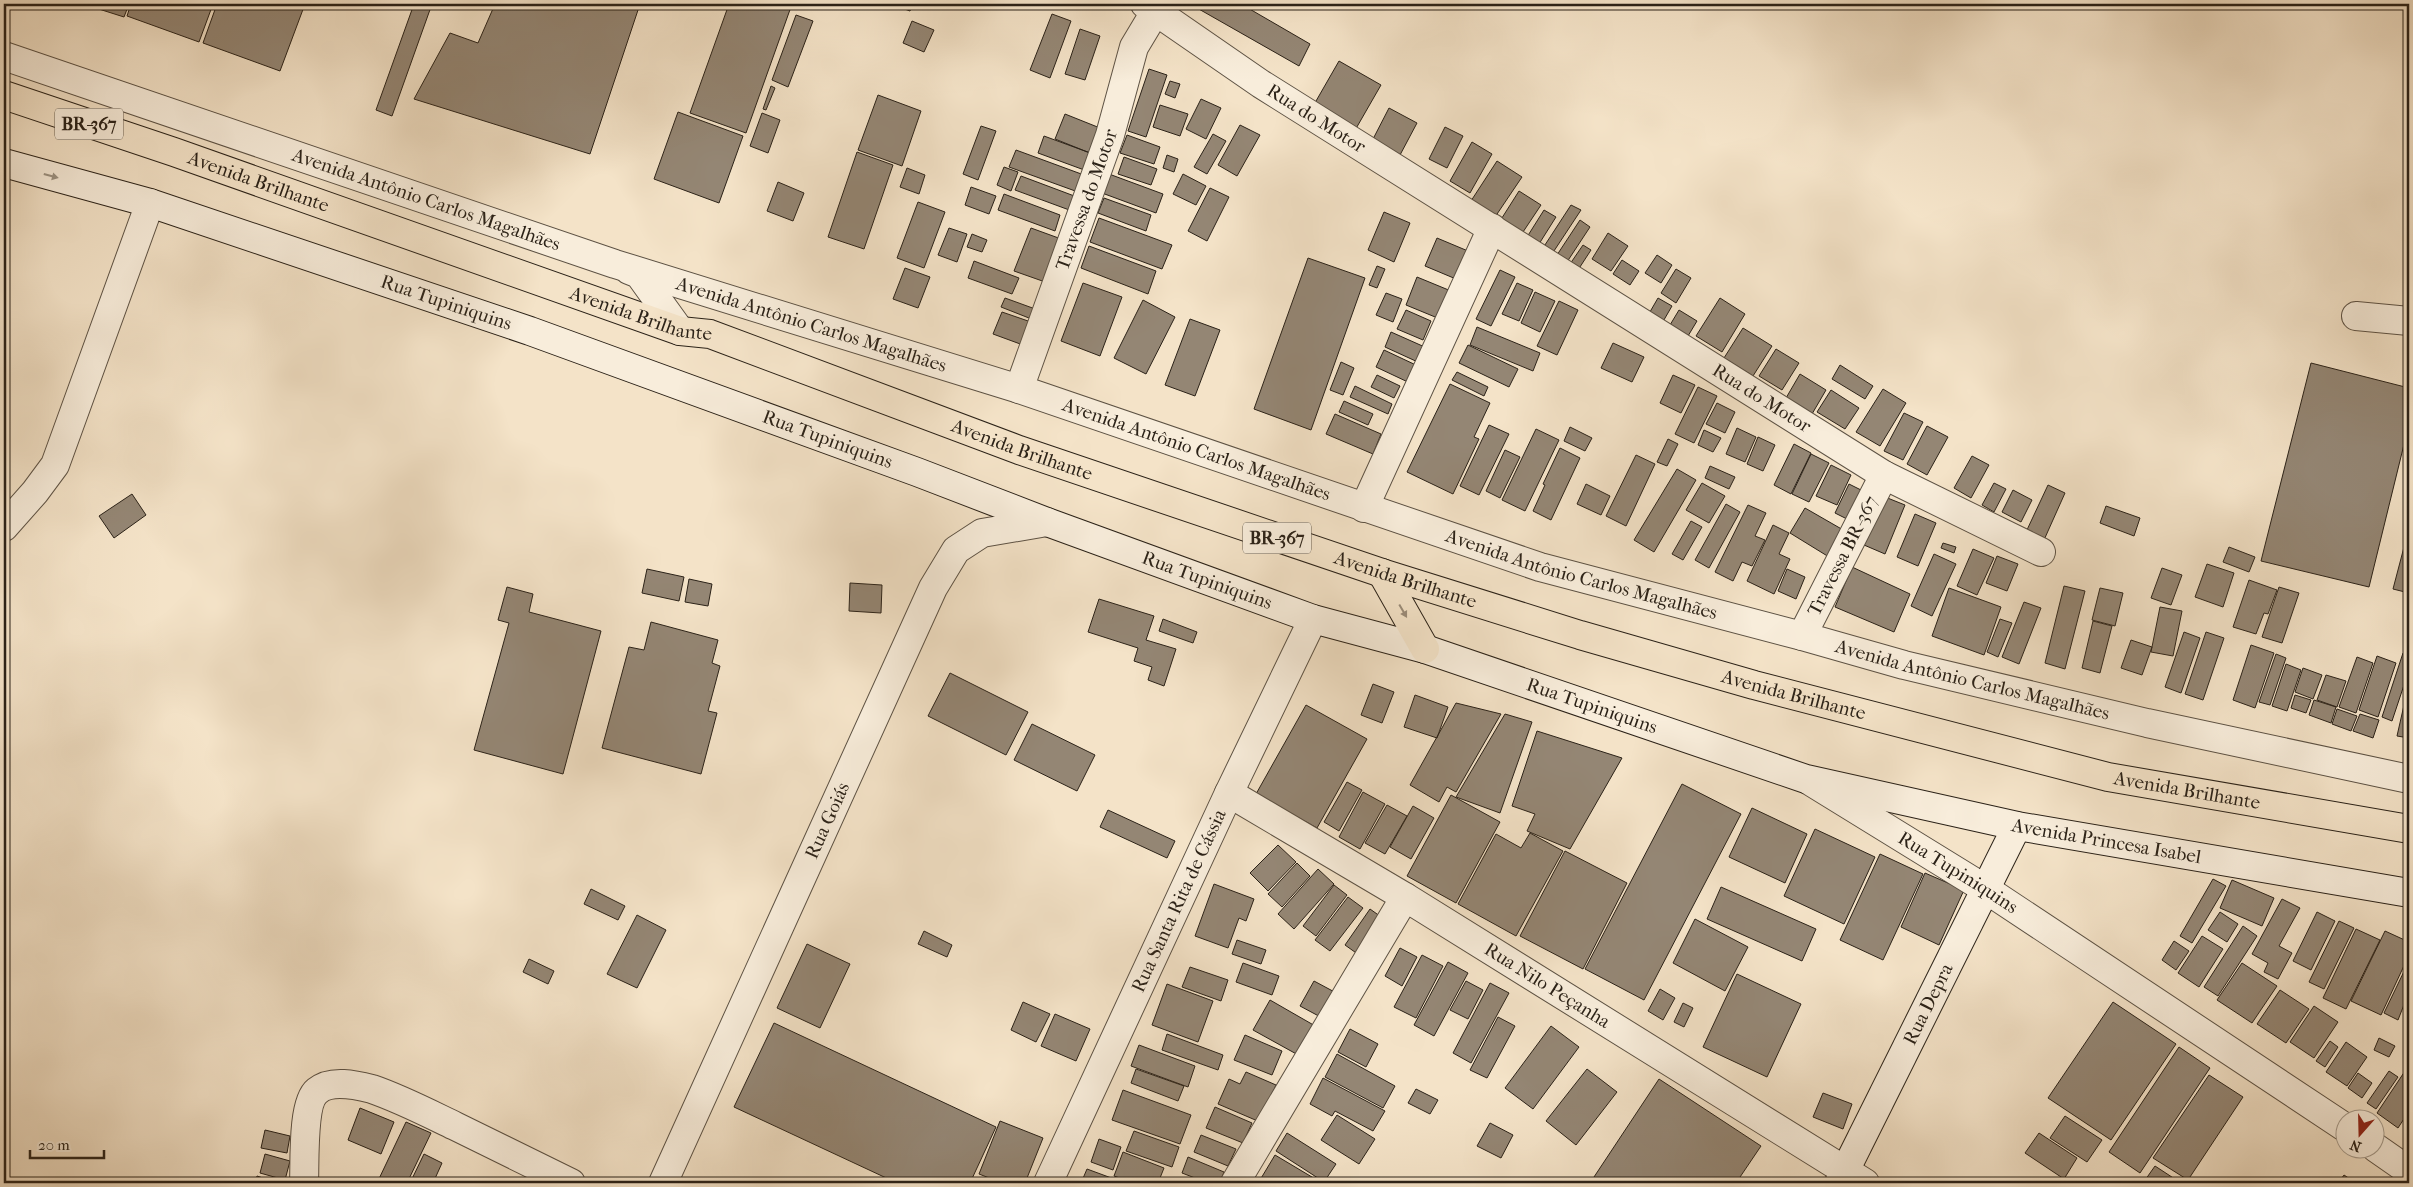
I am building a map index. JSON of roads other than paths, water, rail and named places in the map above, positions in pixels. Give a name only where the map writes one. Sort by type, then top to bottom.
[{"type":"main road","name":"Avenida Brilhante","points":[[4,96],[174,152],[680,331],[710,334],[1019,450],[1382,573],[1580,636],[1986,747],[2108,777],[2409,829]]},
{"type":"main road","points":[[1382,573],[1425,649]]},
{"type":"street","name":"Rua do Motor","points":[[1150,8],[1261,84],[1884,475],[2040,552]]},
{"type":"street","name":"Travessa do Motor","points":[[1019,389],[1110,135],[1134,47],[1150,8]]},
{"type":"street","name":"Avenida Antônio Carlos Magalhães","points":[[4,56],[615,264],[1019,389],[1540,567],[1904,665],[2147,723],[2409,779]]},
{"type":"street","name":"Rua Tupiniquins","points":[[4,163],[150,203],[530,331],[1313,619],[1425,649],[1806,779],[1986,890],[2336,1121]]},
{"type":"street","points":[[4,527],[35,492],[55,465],[150,203]]},
{"type":"street","points":[[1364,508],[1492,228]]},
{"type":"street","points":[[615,264],[639,274],[680,331]]},
{"type":"street","points":[[2356,316],[2409,321]]},
{"type":"street","name":"Travessa BR-367","points":[[1802,636],[1884,475]]},
{"type":"street","name":"Rua Goiás","points":[[663,1183],[933,588],[956,550],[982,533],[1047,522]]},
{"type":"street","name":"Rua Santa Rita de Cássia","points":[[1048,1183],[1229,794],[1313,619]]},
{"type":"street","name":"Avenida Princesa Isabel","points":[[1806,779],[2017,826],[2409,893]]},
{"type":"street","name":"Rua Nilo Peçanha","points":[[1229,794],[1405,897],[1850,1179]]},
{"type":"street","name":"Rua Depra","points":[[1850,1179],[2017,826]]},
{"type":"street","points":[[1235,1183],[1405,897]]},
{"type":"street","points":[[304,1183],[305,1146],[310,1104],[317,1090],[329,1084],[371,1089],[407,1103],[571,1183]]},
{"type":"street","points":[[2386,1155],[2409,1171]]}]
